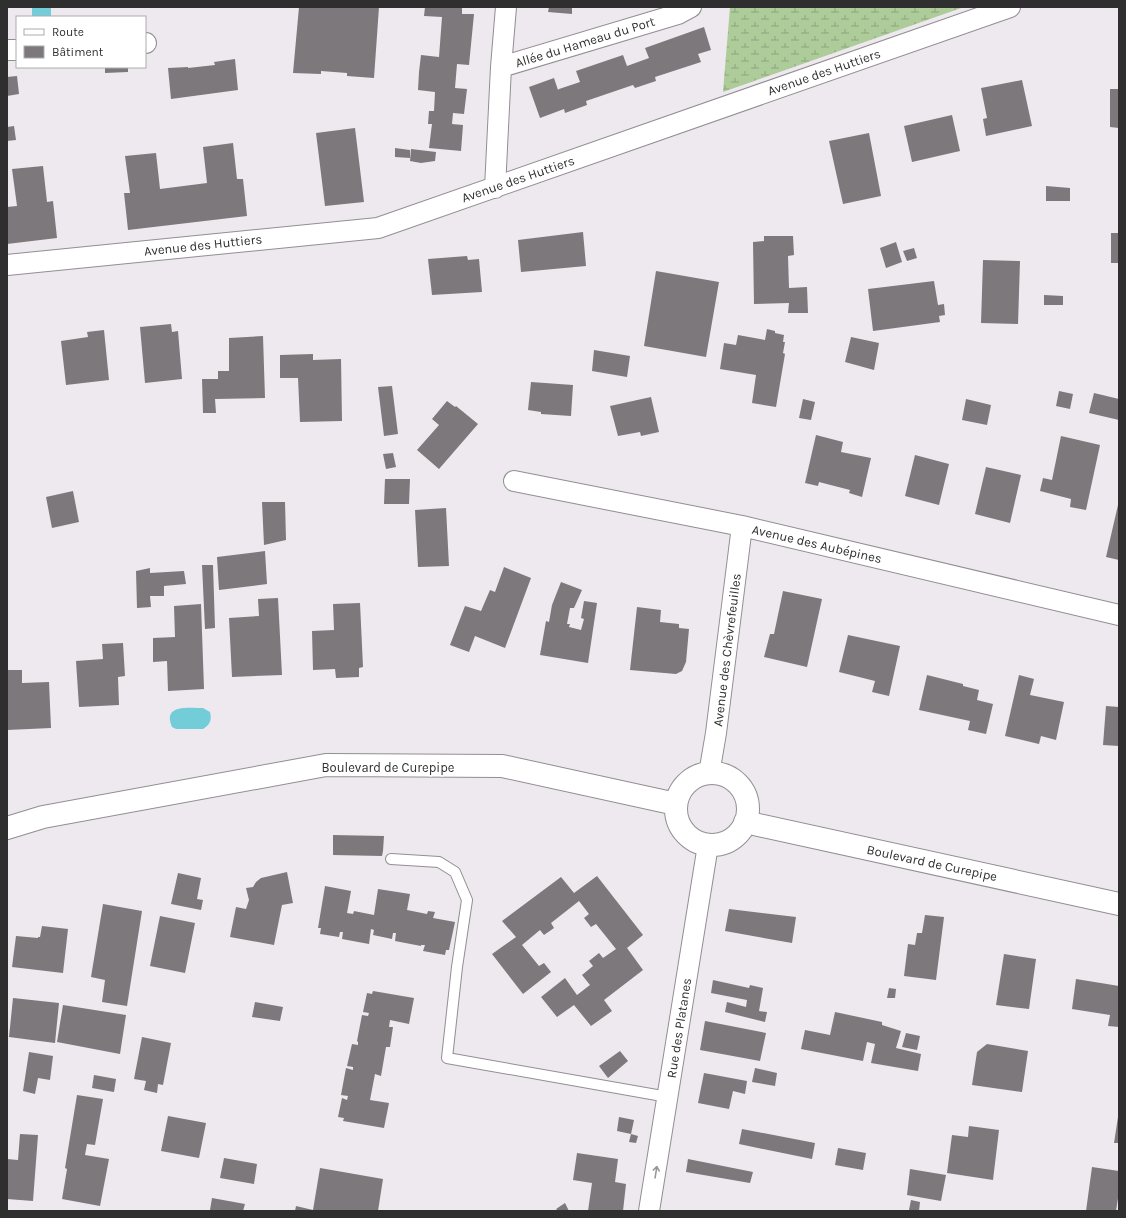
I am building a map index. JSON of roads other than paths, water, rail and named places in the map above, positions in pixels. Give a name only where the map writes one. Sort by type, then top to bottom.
[{"type":"main road","name":"Boulevard de Curepipe","points":[[7,828],[43,817],[326,765],[502,766],[676,804]]},
{"type":"main road","points":[[709,774],[720,775],[732,780],[740,788],[746,799],[748,810],[746,822],[739,832],[730,840],[720,845],[708,845],[697,842],[687,836],[680,826],[676,815],[676,804],[680,792],[687,783],[697,776],[709,774]]},
{"type":"main road","name":"Boulevard de Curepipe","points":[[746,822],[1119,904]]},
{"type":"street","name":"Allée du Hameau du Port","points":[[495,188],[501,66],[506,7]]},
{"type":"street","name":"Allée du Hameau du Port","points":[[501,66],[678,14],[691,7]]},
{"type":"street","name":"Avenue des Huttiers","points":[[7,265],[378,228],[1010,7]]},
{"type":"street","name":"Avenue des Aubépines","points":[[514,481],[742,526],[1119,615]]},
{"type":"street","name":"Avenue des Chèvrefeuilles","points":[[709,774],[716,733],[742,526]]},
{"type":"street","name":"Rue des Platanes","points":[[649,1211],[708,845]]},
{"type":"lane","points":[[391,859],[439,862],[455,872],[467,900],[446,1058],[668,1097]]},
{"type":"water","points":[[32,7],[51,7],[51,16],[32,16]]},
{"type":"water","points":[[184,708],[203,708],[210,712],[211,717],[209,724],[203,729],[176,729],[172,727],[170,720],[171,714],[174,711]]}]
